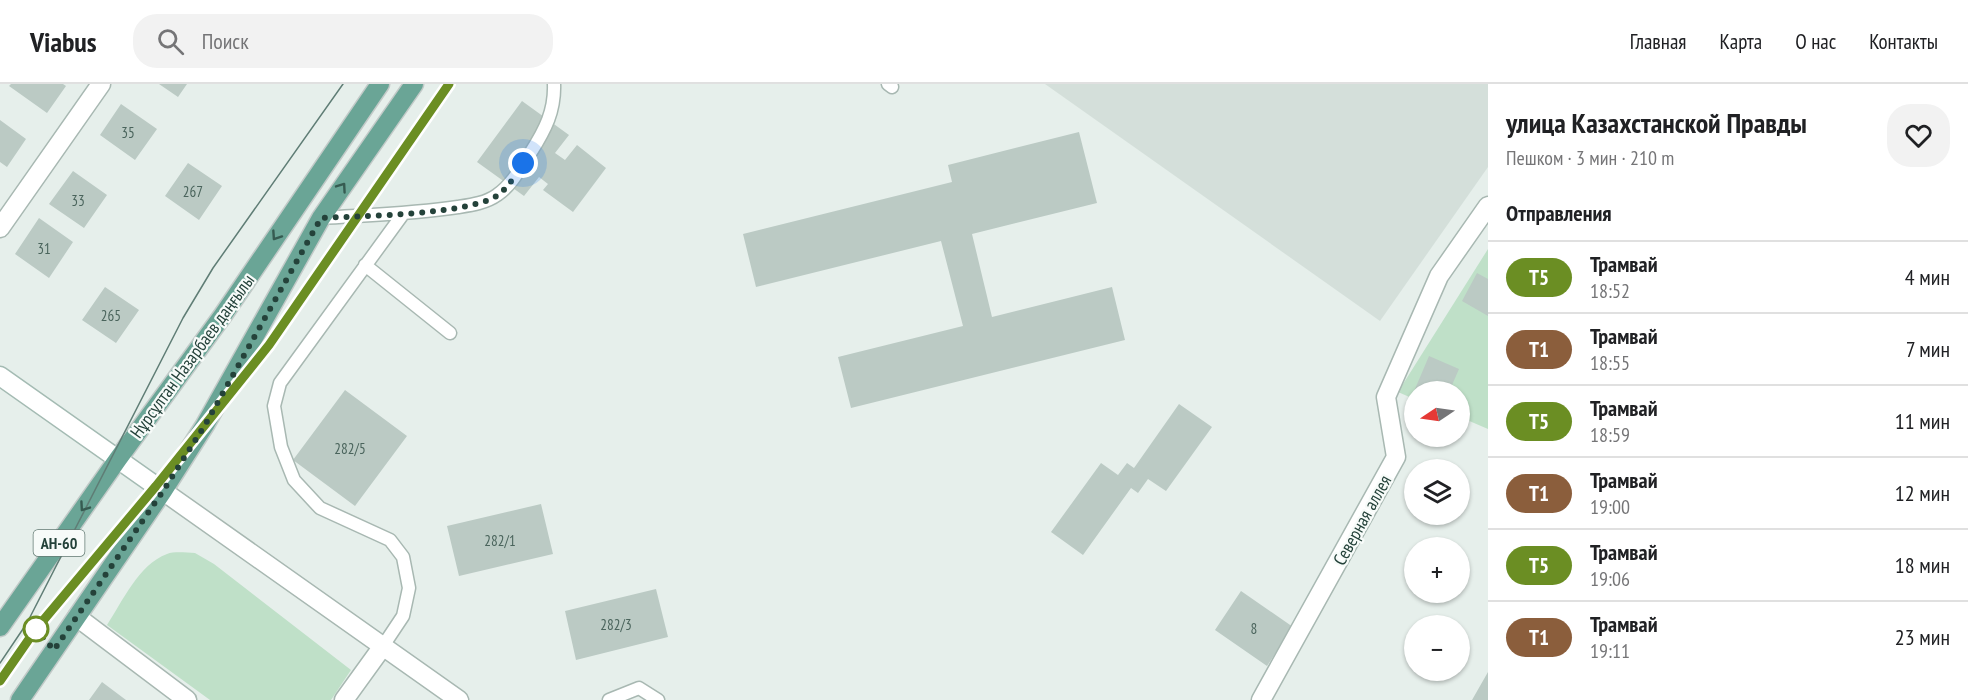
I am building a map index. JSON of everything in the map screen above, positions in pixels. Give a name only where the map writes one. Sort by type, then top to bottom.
[{"type":"main road","name":"Нұрсұлтан Назарбаев даңғылы","points":[[0,627],[223,315],[380,84]]},
{"type":"main road","name":"Нұрсұлтан Назарбаев даңғылы","points":[[20,700],[163,491],[205,425],[321,218],[414,84]]},
{"type":"street","points":[[0,228],[100,84]]},
{"type":"street","name":"Северная аллея","points":[[1261,700],[1396,457],[1386,397],[1439,276],[1488,206]]},
{"type":"street","points":[[0,376],[459,700]]},
{"type":"street","points":[[77,616],[187,700]]},
{"type":"street","points":[[344,700],[383,646]]},
{"type":"lane","points":[[321,218],[403,214],[469,205],[497,196],[512,182],[547,126],[554,99],[554,84]]},
{"type":"lane","points":[[383,646],[403,616],[408,588],[403,557],[390,540],[320,508],[294,480],[281,447],[274,406],[280,383],[403,214]]},
{"type":"lane","points":[[365,265],[450,333]]},
{"type":"lane","points":[[609,700],[639,688],[658,700]]},
{"type":"shaded area","points":[[1045,84],[1488,84],[1488,167],[1380,321]]},
{"type":"green space","points":[[1488,249],[1488,429],[1470,421],[1470,381],[1405,381]]},
{"type":"green space","points":[[1404,382],[1404,395],[1398,392]]},
{"type":"green space","points":[[170,553],[195,553],[214,564],[351,670],[331,700],[210,700],[107,625],[132,585],[148,566]]},
{"type":"building","points":[[11,84],[63,84],[66,86],[47,113],[9,86]]},
{"type":"building","points":[[159,84],[187,84],[178,97]]},
{"type":"building","points":[[522,101],[569,135],[555,153],[565,160],[577,145],[606,168],[573,212],[543,190],[548,184],[539,177],[524,196],[477,162]]},
{"type":"building","points":[[121,104],[157,129],[135,160],[100,135]]},
{"type":"building","points":[[0,120],[26,139],[7,167],[0,162]]},
{"type":"building","points":[[1079,132],[1097,203],[972,234],[992,317],[1112,287],[1125,340],[851,408],[838,357],[963,326],[941,241],[756,287],[743,234],[952,182],[948,165]]},
{"type":"building","points":[[188,163],[222,186],[199,220],[165,196]]},
{"type":"building","points":[[73,171],[107,195],[84,228],[49,204]]},
{"type":"building","points":[[39,218],[73,242],[49,278],[15,254]]},
{"type":"building","points":[[1477,273],[1488,279],[1488,316],[1462,301]]},
{"type":"building","points":[[105,287],[139,310],[116,343],[82,320]]},
{"type":"building","points":[[1429,356],[1459,369],[1454,381],[1418,381]]},
{"type":"building","points":[[345,390],[407,436],[355,506],[293,460]]},
{"type":"building","points":[[1179,404],[1212,427],[1166,491],[1148,479],[1138,493],[1131,488],[1083,555],[1051,532],[1101,463],[1118,475],[1127,463],[1134,468]]},
{"type":"building","points":[[541,504],[553,554],[459,576],[447,526]]},
{"type":"building","points":[[656,589],[668,637],[576,660],[565,611]]},
{"type":"building","points":[[1241,591],[1293,627],[1267,666],[1215,630]]},
{"type":"building","points":[[1488,672],[1488,700],[1472,700]]},
{"type":"building","points":[[102,682],[126,700],[89,700]]},
{"type":"tram line","points":[[0,663],[27,623],[183,318],[213,268],[343,84]]},
{"type":"tram line","points":[[0,681],[36,629],[156,486],[269,345],[449,84]]},
{"type":"tram line","name":"T5","points":[[0,681],[36,629],[156,486],[269,345],[449,84]]},
{"type":"route","points":[[36,629],[54,650],[163,491],[205,425],[321,218],[403,214],[483,202],[497,196],[512,182],[523,163]]}]
